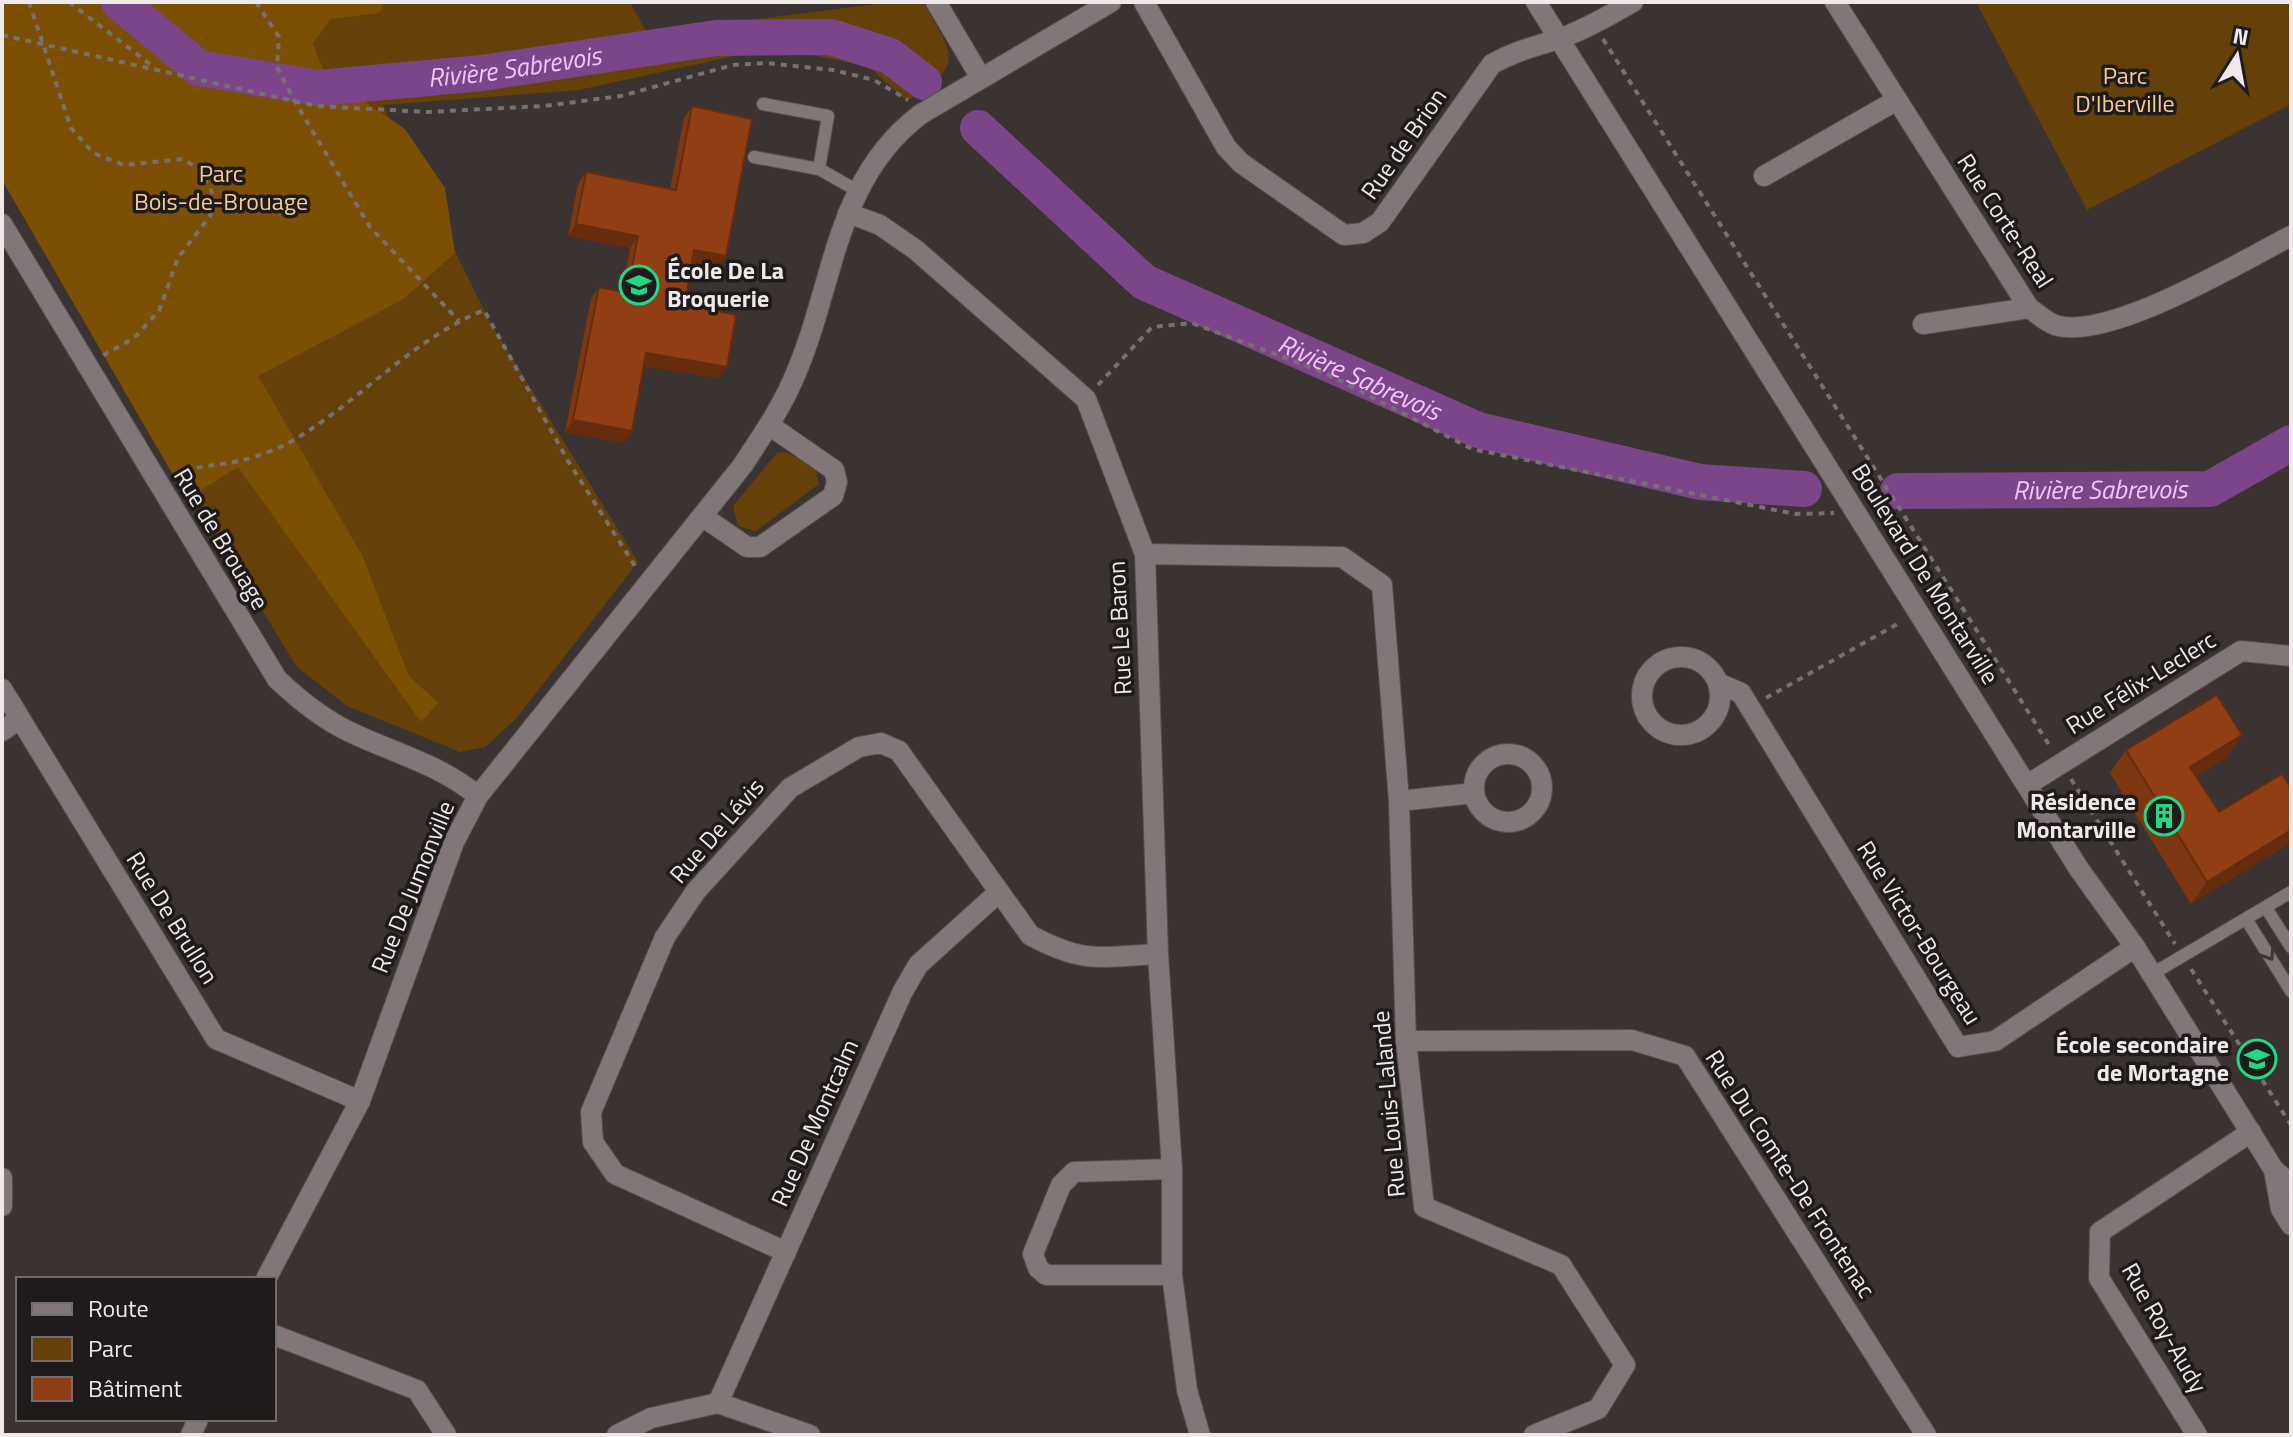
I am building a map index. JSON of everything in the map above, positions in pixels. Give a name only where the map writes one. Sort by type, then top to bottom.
[{"type":"street","points":[[936,2],[981,78]]},
{"type":"street","name":"Rue De Jumonville","points":[[267,1277],[360,1101],[454,842],[478,796],[743,465],[769,425],[794,379],[848,213],[858,191],[894,134],[921,114],[1111,2]]},
{"type":"street","name":"Rue de Brion","points":[[1144,2],[1226,147],[1241,163],[1344,235],[1363,233],[1380,222],[1492,64],[1520,48],[1561,38]]},
{"type":"street","name":"Boulevard De Montarville","points":[[1536,2],[2079,869],[2135,947],[2274,1170],[2291,1184]]},
{"type":"street","points":[[1561,38],[1633,2]]},
{"type":"street","name":"Rue Corte-Real","points":[[1835,2],[2029,308],[2056,325],[2093,325],[2145,309],[2291,236]]},
{"type":"street","points":[[1764,176],[1897,100]]},
{"type":"street","name":"Rue Le Baron","points":[[848,213],[880,225],[916,250],[1086,399],[1145,554],[1158,954],[1172,1169],[1172,1275],[1187,1390],[1200,1435]]},
{"type":"street","name":"Rue de Brouage","points":[[2,224],[277,679],[303,704],[346,730],[439,768],[478,796]]},
{"type":"street","points":[[1923,324],[2029,308]]},
{"type":"street","points":[[702,516],[747,547],[760,547],[833,496],[837,482],[834,470],[769,425]]},
{"type":"street","name":"Rue Louis-Lalande","points":[[1145,554],[1342,557],[1382,585],[1399,801],[1406,1041],[1424,1207],[1561,1265],[1625,1365],[1598,1409],[1534,1435]]},
{"type":"street","name":"Rue Félix-Leclerc","points":[[2027,785],[2241,651],[2291,656]]},
{"type":"street","name":"Rue Victor-Bourgeau","points":[[1718,683],[1741,693],[1958,1047],[1995,1041],[2135,947]]},
{"type":"street","name":"Rue De Brullon","points":[[2,689],[216,1039],[360,1101]]},
{"type":"street","points":[[2,731],[20,719]]},
{"type":"street","name":"Rue De Lévis","points":[[786,1252],[615,1174],[593,1142],[591,1112],[665,937],[696,891],[790,788],[859,747],[881,743],[899,751],[1030,935],[1062,953],[1082,958],[1158,954]]},
{"type":"street","points":[[1399,801],[1474,793]]},
{"type":"street","name":"Rue De Montcalm","points":[[718,1403],[902,993],[918,965],[999,892]]},
{"type":"street","name":"Rue Du Comte-De Frontenac","points":[[1406,1041],[1632,1040],[1685,1056],[1926,1435]]},
{"type":"street","name":"Rue Roy-Audy","points":[[2197,1435],[2099,1278],[2100,1232],[2251,1132]]},
{"type":"street","points":[[1172,1169],[1074,1172],[1061,1185],[1033,1254],[1038,1268],[1046,1275],[1172,1275]]},
{"type":"street","name":"Boulevard De Montarville","points":[[2274,1170],[2281,1209],[2291,1225]]},
{"type":"street","points":[[2,1178],[2,1206]]},
{"type":"street","points":[[276,1336],[417,1390],[446,1435]]},
{"type":"street","points":[[617,1435],[651,1418],[718,1403],[810,1435]]},
{"type":"lane","points":[[763,104],[828,116],[819,169]]},
{"type":"lane","points":[[754,157],[819,169],[858,191]]},
{"type":"lane","points":[[2152,974],[2291,892]]},
{"type":"lane","points":[[2266,908],[2291,947]]},
{"type":"lane","points":[[2246,919],[2291,991]]},
{"type":"path","points":[[29,2],[71,128],[93,153],[124,165],[183,159],[199,169],[214,196],[210,216],[178,258],[159,311],[134,338],[86,366]]},
{"type":"path","points":[[69,2],[156,70]]},
{"type":"path","points":[[256,2],[279,37],[277,67],[370,227],[459,321]]},
{"type":"path","name":"Boulevard De Montarville","points":[[1594,24],[2291,1125]]},
{"type":"path","points":[[2,35],[316,106],[427,112],[544,106],[621,96],[733,65],[766,63],[833,70],[874,80],[904,96],[921,114]]},
{"type":"path","points":[[158,485],[195,466],[242,461],[300,436],[404,354],[459,321],[484,310],[568,461],[646,583]]},
{"type":"path","points":[[1086,399],[1152,327],[1192,323],[1325,373],[1472,449],[1795,514],[1855,512]]},
{"type":"path","points":[[1750,707],[1918,612]]},
{"type":"green space","name":"Parc Bois-de-Brouage","points":[[2,2],[630,2],[647,33],[892,2],[923,2],[942,35],[949,58],[938,78],[907,101],[869,67],[776,47],[579,90],[383,105],[490,322],[638,562],[515,720],[485,747],[460,752],[347,706],[296,666],[66,285]]},
{"type":"green space","points":[[2,2],[386,2],[379,13],[330,19],[313,44],[325,75],[405,129],[445,188],[455,253],[402,300],[258,376],[362,555],[409,676],[438,703],[421,722],[238,467],[187,499],[2,180]]},
{"type":"green space","name":"Parc D'Iberville","points":[[1976,2],[2291,2],[2291,104],[2087,210]]},
{"type":"green space","points":[[786,452],[816,469],[819,484],[756,531],[738,526],[733,506],[777,453]]},
{"type":"building","points":[[692,106],[752,119],[726,256],[694,250],[685,304],[736,315],[727,367],[646,353],[632,431],[573,420],[599,287],[627,293],[638,236],[576,224],[586,172],[676,190]]},
{"type":"building","name":"Résidence Montarville","points":[[2217,695],[2242,735],[2190,767],[2219,812],[2282,774],[2291,788],[2291,830],[2207,882],[2126,750]]},
{"type":"waterway","name":"Rivière Sabrevois","points":[[119,2],[199,68],[318,88],[482,73],[716,38],[831,37],[890,56],[924,82]]},
{"type":"waterway","name":"Rivière Sabrevois","points":[[978,128],[1144,282],[1478,430],[1700,482],[1804,489]]},
{"type":"waterway","name":"Rivière Sabrevois","points":[[1898,491],[2210,489],[2291,443]]},
{"type":"place","name":"École De La Broquerie","points":[[639,285]]},
{"type":"place","name":"Résidence Montarville","points":[[2164,816]]},
{"type":"place","name":"École secondaire de Mortagne","points":[[2257,1059]]}]
